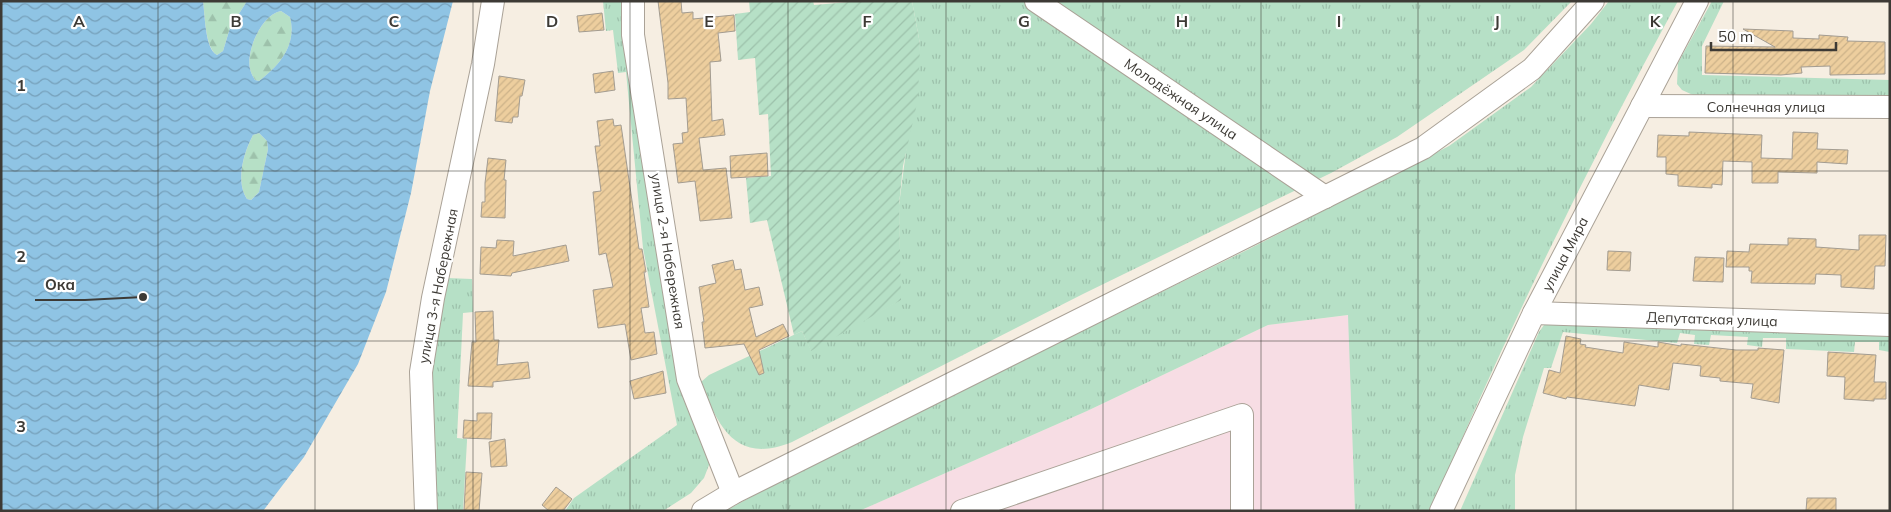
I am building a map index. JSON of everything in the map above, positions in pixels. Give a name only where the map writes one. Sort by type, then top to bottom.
[{"type":"street","name":"улица 3-я Набережная","points":[[426,511],[421,372],[433,298],[483,64],[493,1]]},
{"type":"street","name":"улица 2-я Набережная","points":[[633,1],[633,35],[688,379],[733,493]]},
{"type":"street","name":"Молодёжная улица","points":[[1036,1],[1325,197]]},
{"type":"street","points":[[703,511],[733,493],[1423,148],[1532,69],[1593,1]]},
{"type":"street","name":"улица Мира","points":[[1441,511],[1534,313],[1697,1]]},
{"type":"street","name":"Солнечная улица","points":[[1642,106],[1890,107]]},
{"type":"street","name":"Депутатская улица","points":[[1534,313],[1890,325]]},
{"type":"street","points":[[962,511],[1242,415],[1242,511]]},
{"type":"shaded area","points":[[1349,315],[1355,511],[859,511],[1087,411],[1268,325]]},
{"type":"green space","points":[[203,1],[247,1],[230,28],[223,51],[217,55],[210,46],[208,39]]},
{"type":"green space","points":[[603,1],[627,1],[709,449],[709,465],[704,478],[691,493],[663,511],[565,511],[574,498],[677,425],[643,248],[626,72],[618,73],[613,30],[606,31]]},
{"type":"green space","points":[[749,1],[813,1],[814,5],[861,1],[912,1],[920,44],[918,99],[903,166],[899,205],[901,300],[811,351],[802,331],[794,335],[767,220],[750,223],[746,178],[771,176],[768,114],[759,115],[755,58],[738,60],[735,14],[750,12]]},
{"type":"green space","points":[[912,1],[1572,1],[1524,50],[1397,137],[1331,173],[1083,294],[792,442],[773,448],[757,449],[743,445],[732,438],[722,427],[701,382],[709,375],[802,331],[811,350],[900,300],[899,205],[920,44]]},
{"type":"green space","points":[[1609,1],[1678,1],[1611,126],[1517,317],[1431,511],[1355,511],[1348,315],[1268,325],[1087,411],[859,511],[725,511],[818,461],[1247,250],[1449,146],[1531,87],[1591,24]]},
{"type":"green space","points":[[1712,1],[1724,1],[1702,46],[1702,75],[1890,80],[1890,99],[1693,95],[1682,90],[1677,84],[1678,63]]},
{"type":"green space","points":[[281,11],[290,17],[292,27],[289,45],[285,54],[274,68],[259,81],[255,80],[250,70],[249,62],[256,35],[267,19]]},
{"type":"green space","points":[[259,133],[267,141],[268,149],[259,192],[251,200],[247,199],[243,192],[241,175],[244,158],[253,135]]},
{"type":"green space","points":[[447,278],[472,279],[473,312],[463,313],[457,438],[467,439],[463,511],[433,511],[429,376]]},
{"type":"green space","points":[[1549,318],[1890,330],[1890,352],[1879,350],[1879,342],[1855,342],[1854,352],[1786,349],[1786,338],[1763,338],[1762,347],[1747,345],[1748,337],[1711,335],[1709,345],[1694,344],[1695,335],[1680,333],[1677,343],[1563,332],[1551,368],[1544,368],[1523,437],[1515,475],[1515,511],[1460,511],[1539,332]]},
{"type":"water","points":[[1,1],[203,1],[208,39],[213,52],[217,55],[223,51],[230,28],[247,1],[453,1],[430,91],[411,193],[386,292],[358,364],[304,457],[263,511],[1,511]],"holes":[[[281,11],[290,17],[292,27],[289,45],[285,54],[274,68],[259,81],[255,80],[250,70],[249,62],[256,35],[267,19]],[[259,133],[267,141],[268,149],[259,192],[251,200],[247,199],[243,192],[241,175],[244,158],[253,135]]]},
{"type":"building","points":[[658,1],[681,1],[682,13],[693,12],[693,19],[734,15],[735,31],[718,33],[721,61],[710,62],[712,121],[723,119],[725,135],[699,138],[703,170],[726,168],[732,218],[700,221],[695,181],[678,183],[673,144],[683,143],[682,133],[688,132],[686,98],[668,99],[668,83]]},
{"type":"building","points":[[602,13],[604,30],[579,32],[577,16]]},
{"type":"building","points":[[1743,29],[1793,31],[1793,38],[1819,39],[1819,35],[1848,37],[1847,41],[1885,42],[1885,74],[1830,75],[1830,66],[1801,67],[1802,73],[1781,75],[1705,73],[1706,46],[1775,47]]},
{"type":"building","points":[[613,71],[615,90],[595,93],[593,74]]},
{"type":"building","points":[[499,76],[525,80],[522,96],[520,96],[518,117],[513,117],[512,123],[495,121]]},
{"type":"building","points":[[613,119],[614,126],[621,125],[639,249],[642,249],[646,272],[644,272],[649,307],[641,308],[645,333],[654,332],[657,354],[631,360],[625,324],[598,328],[593,290],[613,287],[606,253],[599,255],[593,192],[601,191],[595,146],[600,146],[597,121]]},
{"type":"building","points":[[1689,132],[1762,135],[1761,158],[1792,159],[1793,132],[1818,133],[1817,149],[1848,150],[1847,164],[1817,162],[1817,173],[1778,172],[1778,183],[1752,183],[1752,162],[1723,161],[1722,185],[1712,184],[1712,188],[1678,186],[1678,175],[1666,174],[1666,157],[1657,157],[1658,135],[1689,136]]},
{"type":"building","points":[[767,153],[768,176],[731,178],[730,156]]},
{"type":"building","points":[[488,158],[506,160],[504,180],[506,180],[505,218],[481,217],[482,202],[485,202]]},
{"type":"building","points":[[1859,235],[1886,235],[1885,266],[1875,266],[1874,289],[1841,287],[1841,275],[1816,274],[1815,284],[1751,283],[1752,271],[1749,271],[1749,267],[1726,267],[1727,251],[1749,252],[1750,244],[1788,245],[1788,238],[1816,239],[1816,247],[1859,250]]},
{"type":"building","points":[[497,240],[514,241],[513,256],[566,245],[569,261],[512,273],[511,276],[480,274],[481,247],[496,248]]},
{"type":"building","points":[[1608,251],[1631,252],[1630,271],[1607,270]]},
{"type":"building","points":[[1695,257],[1724,258],[1723,282],[1693,281]]},
{"type":"building","points":[[733,260],[735,270],[741,269],[745,290],[759,287],[763,305],[749,308],[756,337],[783,324],[789,336],[759,350],[764,373],[759,375],[744,344],[705,348],[702,322],[704,322],[699,287],[716,283],[712,265]]},
{"type":"building","points":[[493,311],[494,340],[499,340],[497,365],[528,362],[530,378],[493,382],[493,387],[468,386],[472,342],[476,342],[475,312]]},
{"type":"building","points":[[1566,336],[1581,339],[1580,344],[1586,345],[1585,347],[1623,353],[1624,342],[1658,347],[1658,342],[1681,346],[1681,344],[1736,350],[1758,350],[1758,348],[1784,350],[1779,403],[1751,398],[1753,384],[1720,381],[1720,378],[1700,376],[1701,366],[1673,363],[1669,390],[1639,385],[1635,406],[1567,397],[1566,399],[1543,393],[1549,370],[1560,373]]},
{"type":"building","points":[[1828,352],[1876,355],[1874,382],[1886,382],[1886,399],[1874,399],[1874,401],[1844,399],[1845,377],[1827,376]]},
{"type":"building","points":[[663,371],[666,393],[634,399],[630,381]]},
{"type":"building","points":[[477,413],[492,413],[491,439],[463,438],[464,420],[477,421]]},
{"type":"building","points":[[505,439],[507,466],[491,467],[489,442]]},
{"type":"building","points":[[466,472],[482,473],[479,511],[464,511]]},
{"type":"building","points":[[556,487],[572,499],[563,511],[549,511],[542,505]]},
{"type":"building","points":[[1807,498],[1836,498],[1836,511],[1806,511]]},
{"type":"place","name":"Ока","points":[[143,297]]}]
